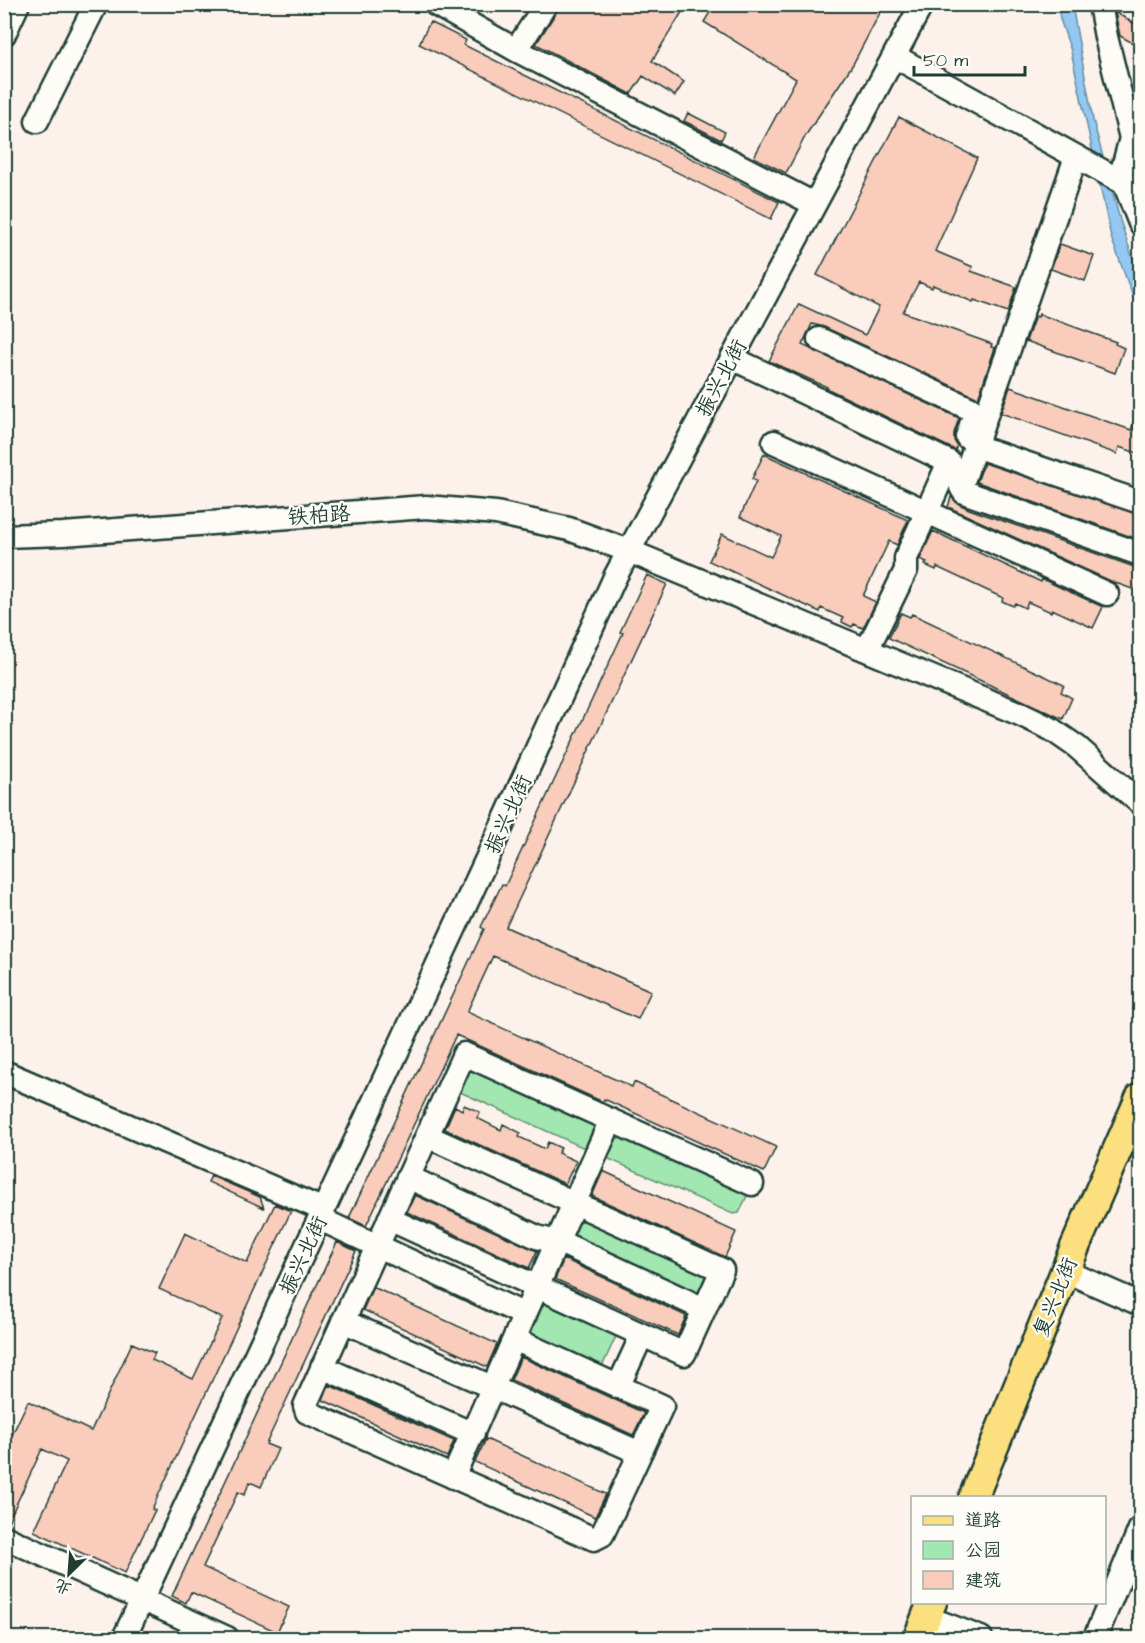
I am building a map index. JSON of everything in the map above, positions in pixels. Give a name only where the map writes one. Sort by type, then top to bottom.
[{"type":"main road","name":"复兴北街","points":[[974,1496],[1075,1247],[1140,1098]]},
{"type":"main road","name":"复兴北街","points":[[992,1496],[1140,1140]]},
{"type":"main road","points":[[918,1638],[940,1617]]},
{"type":"street","points":[[4,34],[18,4]]},
{"type":"street","points":[[37,121],[96,4]]},
{"type":"street","points":[[516,50],[546,4]]},
{"type":"street","name":"振兴北街","points":[[124,1638],[487,860],[615,578],[922,4]]},
{"type":"street","points":[[1101,4],[1106,37],[1131,138],[1120,181]]},
{"type":"street","points":[[439,6],[516,50],[814,204]]},
{"type":"street","points":[[894,56],[1120,181],[1140,223]]},
{"type":"street","points":[[1081,159],[961,487],[964,492],[1140,554]]},
{"type":"street","points":[[819,339],[971,409],[974,416],[961,453],[949,462],[906,558],[906,570],[867,650]]},
{"type":"street","points":[[732,358],[949,462]]},
{"type":"street","points":[[774,442],[1107,594]]},
{"type":"street","points":[[975,446],[1140,502]]},
{"type":"street","name":"铁柏路","points":[[4,536],[63,534],[426,507],[496,513],[569,529],[629,551],[1020,714],[1051,729],[1077,747],[1140,803]]},
{"type":"street","points":[[514,1339],[662,1406],[603,1535],[594,1539],[307,1412],[305,1406],[322,1367],[464,1054],[752,1184]]},
{"type":"street","points":[[4,1072],[322,1214],[377,1246],[525,1315]]},
{"type":"street","points":[[453,1477],[611,1120]]},
{"type":"street","points":[[389,1219],[684,1354],[722,1270],[427,1136]]},
{"type":"street","points":[[408,1178],[704,1309]]},
{"type":"street","points":[[1081,1278],[1140,1304]]},
{"type":"street","points":[[343,1321],[640,1453]]},
{"type":"street","points":[[618,1386],[642,1335]]},
{"type":"street","points":[[322,1367],[472,1434]]},
{"type":"street","points":[[1095,1638],[1133,1568],[1140,1529]]},
{"type":"street","points":[[4,1537],[227,1638]]},
{"type":"street","points":[[940,1617],[981,1638]]},
{"type":"green space","points":[[468,1068],[592,1124],[595,1129],[588,1145],[582,1147],[458,1091]]},
{"type":"green space","points":[[620,1135],[744,1191],[747,1196],[739,1213],[733,1214],[609,1159],[608,1154],[615,1137]]},
{"type":"green space","points":[[580,1215],[704,1271],[707,1276],[699,1293],[693,1294],[569,1239]]},
{"type":"green space","points":[[543,1300],[617,1334],[600,1371],[526,1337]]},
{"type":"water","points":[[1058,5],[1072,5],[1093,120],[1120,220],[1140,280],[1140,316],[1111,237],[1071,51],[1060,19]]},
{"type":"building","points":[[559,4],[687,4],[652,61],[684,82],[675,96],[643,76],[631,94],[536,44]]},
{"type":"building","points":[[715,4],[872,4],[882,9],[853,64],[806,135],[786,173],[754,157],[796,79],[704,22]]},
{"type":"building","points":[[1115,12],[1140,27],[1140,47],[1120,36]]},
{"type":"building","points":[[430,22],[466,40],[464,45],[779,202],[771,219],[419,44]]},
{"type":"building","points":[[688,113],[725,132],[721,140],[684,121]]},
{"type":"building","points":[[899,117],[977,158],[935,251],[973,267],[971,271],[1016,287],[1008,312],[919,282],[903,312],[992,344],[991,347],[995,348],[978,398],[824,327],[812,324],[802,345],[959,418],[954,433],[957,446],[955,450],[769,361],[799,304],[865,335],[879,307],[817,275]]},
{"type":"building","points":[[1060,244],[1094,256],[1085,281],[1051,269]]},
{"type":"building","points":[[1039,314],[1116,342],[1115,344],[1124,348],[1115,373],[1026,341],[1035,316],[1038,317]]},
{"type":"building","points":[[1010,387],[1131,430],[1140,409],[1140,454],[1119,447],[1117,454],[1001,413]]},
{"type":"building","points":[[764,454],[908,520],[897,545],[889,541],[863,596],[876,602],[863,628],[854,624],[852,627],[842,622],[843,618],[821,608],[820,612],[709,561],[722,534],[771,557],[781,536],[740,517],[756,481],[752,479]]},
{"type":"building","points":[[984,463],[1140,515],[1140,540],[977,482]]},
{"type":"building","points":[[951,497],[969,509],[1140,569],[1135,590],[948,507]]},
{"type":"building","points":[[933,531],[1041,582],[1042,579],[1103,607],[1093,628],[1052,609],[1051,612],[1028,602],[1025,608],[1015,603],[1013,606],[1002,601],[1003,598],[937,567],[936,570],[925,565],[927,562],[920,559]]},
{"type":"building","points":[[647,575],[667,584],[506,927],[651,991],[638,1019],[493,956],[467,1012],[632,1087],[634,1082],[776,1147],[764,1172],[456,1035],[366,1226],[349,1218],[484,929],[481,927],[502,884],[505,886],[623,633],[620,632]]},
{"type":"building","points":[[901,613],[910,617],[912,614],[1064,685],[1061,692],[1072,698],[1063,719],[889,638]]},
{"type":"building","points":[[464,1105],[480,1112],[477,1118],[501,1130],[503,1124],[521,1133],[519,1137],[545,1149],[548,1142],[561,1148],[558,1153],[576,1161],[565,1184],[445,1129],[455,1106],[462,1110]]},
{"type":"building","points":[[603,1171],[736,1232],[725,1257],[592,1196]]},
{"type":"building","points":[[211,1176],[260,1197],[264,1208],[208,1182]]},
{"type":"building","points":[[415,1195],[537,1251],[529,1268],[407,1212]]},
{"type":"building","points":[[275,1204],[291,1211],[152,1509],[155,1510],[125,1573],[34,1531],[67,1461],[42,1449],[7,1524],[4,1524],[4,1452],[28,1401],[91,1431],[132,1343],[155,1353],[152,1360],[193,1379],[222,1318],[159,1289],[185,1233],[247,1263]]},
{"type":"building","points":[[337,1242],[356,1251],[266,1444],[278,1449],[261,1487],[250,1482],[244,1495],[238,1492],[203,1567],[289,1607],[277,1632],[191,1592],[186,1603],[172,1596]]},
{"type":"building","points":[[564,1259],[686,1316],[678,1335],[555,1279]]},
{"type":"building","points":[[373,1287],[497,1344],[487,1367],[363,1310]]},
{"type":"building","points":[[521,1357],[644,1413],[633,1435],[511,1380]]},
{"type":"building","points":[[329,1385],[454,1441],[447,1457],[323,1400]]},
{"type":"building","points":[[486,1439],[606,1494],[595,1517],[475,1462]]}]
